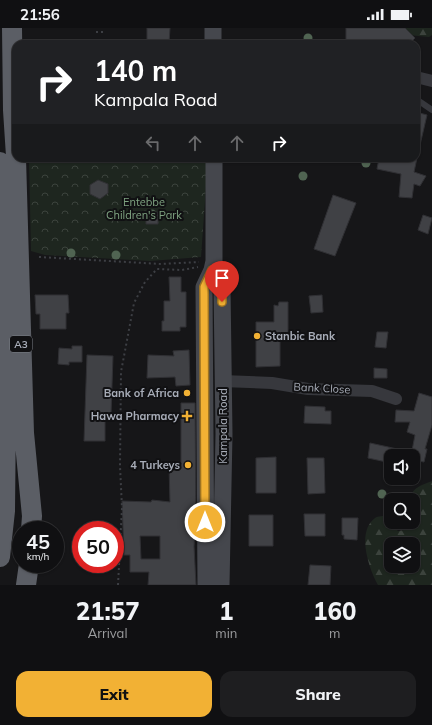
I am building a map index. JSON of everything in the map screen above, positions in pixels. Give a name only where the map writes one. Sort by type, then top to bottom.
[{"type":"highway","name":"A3","points":[[12,28],[12,40]]},
{"type":"highway","name":"A3","points":[[0,162],[1,261],[6,424],[5,511],[0,557]]},
{"type":"highway","name":"A3","points":[[16,162],[24,433],[32,521]]},
{"type":"highway","points":[[26,585],[28,573]]},
{"type":"main road","points":[[213,28],[213,40]]},
{"type":"main road","name":"Kampala Road","points":[[206,585],[204,287],[213,266],[214,162]]},
{"type":"main road","name":"Kampala Road","points":[[213,266],[222,286],[222,381],[224,434],[221,585]]},
{"type":"street","points":[[420,78],[432,81]]},
{"type":"street","name":"Bank Close","points":[[222,381],[272,384],[308,389],[372,391],[396,399]]},
{"type":"lane","points":[[420,102],[432,110]]},
{"type":"path","points":[[96,32],[103,32]]},
{"type":"path","points":[[39,257],[213,266]]},
{"type":"path","points":[[118,585],[122,508],[120,443],[121,372],[134,303],[145,282],[157,269],[182,270],[194,266],[213,266]]},
{"type":"green space","points":[[402,28],[432,28],[432,35],[429,37],[408,35]]},
{"type":"green space","name":"Entebbe Children's Park","points":[[29,162],[208,162],[201,257],[150,261],[45,255],[31,251]]},
{"type":"green space","points":[[432,481],[432,585],[378,585],[371,570],[366,551],[366,532],[369,524],[376,517],[384,516],[384,529],[396,529],[398,531],[404,529],[420,529],[420,493],[412,493],[421,486]]},
{"type":"building","points":[[147,28],[170,28],[169,40],[147,40]]},
{"type":"building","points":[[346,28],[405,28],[415,38],[413,40],[346,40]]},
{"type":"building","points":[[420,113],[427,115],[420,145]]},
{"type":"building","points":[[378,162],[416,162],[414,172],[426,176],[420,186],[414,184],[412,198],[399,197],[401,174],[377,169]]},
{"type":"building","points":[[98,180],[108,184],[108,193],[100,199],[90,194],[90,185]]},
{"type":"building","points":[[333,195],[356,203],[335,256],[314,249]]},
{"type":"building","points":[[146,212],[158,212],[158,224],[146,224]]},
{"type":"building","points":[[423,215],[432,218],[428,234],[418,230]]},
{"type":"building","points":[[169,277],[181,277],[181,292],[186,292],[186,327],[180,327],[180,331],[162,331],[162,321],[164,321],[164,301],[170,301]]},
{"type":"building","points":[[35,295],[68,295],[69,313],[66,313],[66,329],[40,329],[40,314],[36,314]]},
{"type":"building","points":[[322,295],[323,312],[311,313],[309,296]]},
{"type":"building","points":[[279,302],[288,302],[288,336],[280,336],[280,366],[256,367],[256,322],[274,322],[274,305],[278,306]]},
{"type":"building","points":[[377,332],[388,332],[386,348],[375,347]]},
{"type":"building","points":[[72,346],[82,346],[82,362],[69,362],[69,365],[58,364],[59,348],[72,349]]},
{"type":"building","points":[[189,350],[190,385],[176,386],[175,377],[147,378],[148,355],[174,356],[173,351]]},
{"type":"building","points":[[87,355],[113,356],[111,414],[105,414],[105,441],[84,441]]},
{"type":"building","points":[[374,368],[387,369],[387,378],[374,378]]},
{"type":"building","points":[[419,393],[432,397],[432,425],[425,449],[427,449],[424,462],[420,461],[420,449],[412,449],[415,435],[407,432],[410,422],[395,422],[396,410],[414,411]]},
{"type":"building","points":[[181,403],[195,403],[196,519],[194,546],[196,585],[148,585],[149,572],[130,572],[130,555],[124,555],[124,521],[123,521],[122,501],[151,502],[152,500],[170,502],[169,466],[181,466]],"holes":[[[140,536],[160,536],[160,559],[141,559]]]},
{"type":"building","points":[[305,406],[325,407],[325,411],[331,411],[331,424],[304,423]]},
{"type":"building","points":[[370,443],[397,449],[384,449],[384,461],[368,458]]},
{"type":"building","points":[[276,457],[276,493],[256,493],[256,458]]},
{"type":"building","points":[[307,458],[324,458],[325,493],[308,494]]},
{"type":"building","points":[[304,514],[325,514],[325,536],[305,536]]},
{"type":"building","points":[[249,515],[273,515],[273,546],[249,546]]},
{"type":"building","points":[[342,518],[358,518],[357,540],[344,539],[344,535],[342,535]]},
{"type":"building","points":[[310,565],[331,566],[330,585],[308,585]]},
{"type":"place","name":"Stanbic Bank","points":[[257,336]]},
{"type":"place","name":"Bank of Africa","points":[[187,393]]},
{"type":"place","name":"Hawa Pharmacy","points":[[187,416]]},
{"type":"place","name":"4 Turkeys","points":[[188,465]]},
{"type":"route","points":[[205,522],[204,287],[212,270],[222,286],[222,302]]}]
